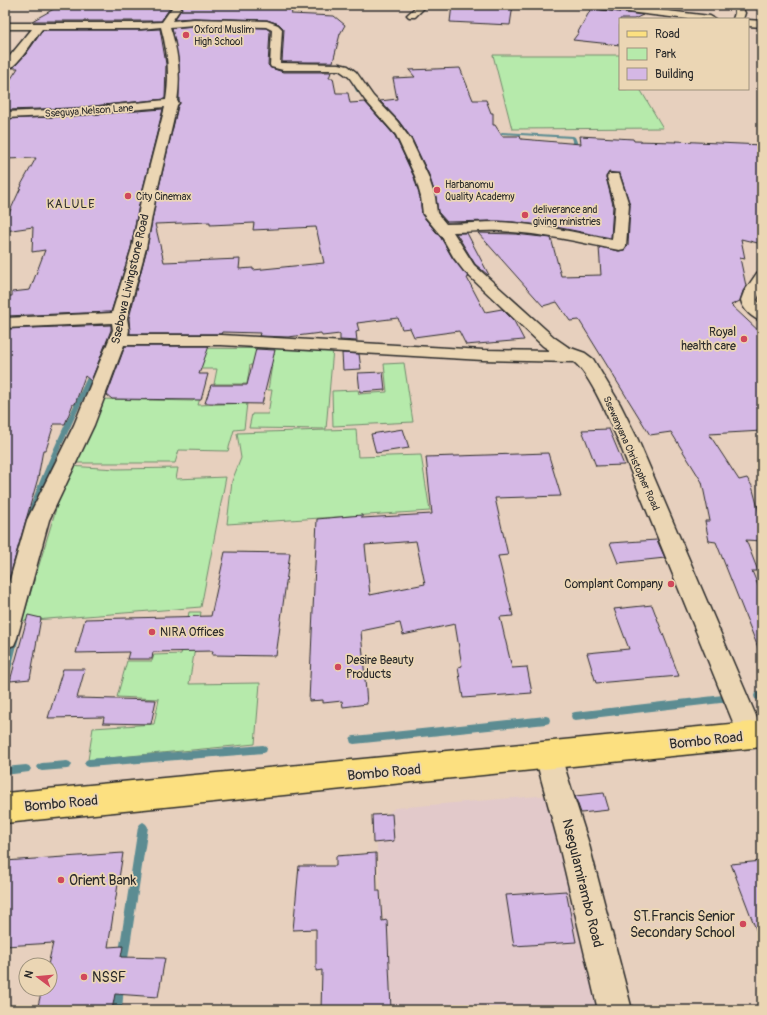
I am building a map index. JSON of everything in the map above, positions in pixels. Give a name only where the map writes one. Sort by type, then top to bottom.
[{"type":"main road","name":"Bombo Road","points":[[5,808],[757,735]]},
{"type":"street","points":[[5,26],[115,26],[165,24],[179,5]]},
{"type":"street","points":[[412,15],[423,5]]},
{"type":"street","points":[[595,5],[702,18]]},
{"type":"street","points":[[737,5],[740,13],[738,18]]},
{"type":"street","name":"Ssewanyana Christopher Road","points":[[165,24],[194,22],[272,25],[277,29],[275,65],[283,67],[347,68],[369,98],[405,140],[424,183],[430,206],[430,214],[448,235],[461,258],[479,279],[549,342],[562,351],[579,357],[587,363],[611,404],[628,440],[757,735]]},
{"type":"street","points":[[749,23],[762,24]]},
{"type":"street","name":"Ssebowa Livingstone Road","points":[[5,638],[38,520],[84,425],[121,330],[119,318],[139,247],[148,200],[173,103],[174,67],[169,36],[165,24]]},
{"type":"street","points":[[5,68],[19,53],[39,26]]},
{"type":"street","name":"Sseguya Nelson Lane","points":[[5,115],[73,112],[173,103]]},
{"type":"street","points":[[442,228],[504,226],[527,228],[557,232],[619,246],[622,205],[614,177]]},
{"type":"street","points":[[762,276],[750,293],[748,300],[751,307],[762,316]]},
{"type":"street","points":[[5,323],[119,318]]},
{"type":"street","points":[[118,340],[221,340],[483,355],[579,357]]},
{"type":"street","name":"Nsegulamirambo Road","points":[[548,756],[573,841],[616,1010]]},
{"type":"shaded area","points":[[549,795],[603,1010],[391,1010],[375,824],[395,808]]},
{"type":"green space","points":[[493,55],[619,55],[619,90],[641,90],[663,128],[512,129]]},
{"type":"green space","points":[[169,348],[333,349],[326,429],[249,428],[252,414],[268,414],[272,390],[268,390],[272,365],[250,365],[247,384],[214,384],[217,369],[162,369]]},
{"type":"green space","points":[[404,363],[413,422],[333,426],[332,391],[358,390],[359,394],[387,392],[384,364]]},
{"type":"green space","points":[[196,398],[200,398],[198,405],[247,403],[244,429],[234,430],[228,451],[179,450],[175,463],[75,463],[99,399],[193,401]]},
{"type":"green space","points":[[356,429],[358,457],[421,455],[430,511],[227,524],[232,481],[241,458],[237,433]]},
{"type":"green space","points":[[69,466],[116,469],[178,468],[176,479],[226,477],[201,607],[22,621]]},
{"type":"green space","points":[[189,612],[201,612],[189,684],[260,683],[255,744],[88,760],[93,728],[154,724],[159,699],[117,697],[127,661],[152,661],[154,655],[181,654]]},
{"type":"building","points":[[61,5],[172,5],[161,21],[32,21]]},
{"type":"building","points":[[184,5],[284,5],[284,7],[294,7],[291,14],[334,16],[345,25],[340,34],[333,62],[282,62],[284,29],[279,24],[267,20],[194,18],[175,19]]},
{"type":"building","points":[[452,5],[513,5],[510,25],[450,22]]},
{"type":"building","points":[[592,7],[595,9],[643,15],[636,18],[619,18],[619,45],[573,40]]},
{"type":"building","points":[[194,26],[266,28],[270,31],[268,65],[271,68],[283,72],[331,72],[329,78],[333,78],[336,93],[348,93],[350,103],[365,102],[395,136],[414,177],[420,197],[422,215],[441,238],[453,259],[469,277],[467,278],[485,312],[502,309],[514,321],[524,340],[466,345],[459,331],[414,337],[410,328],[402,329],[398,318],[357,323],[359,331],[356,332],[357,341],[340,340],[340,334],[322,336],[321,333],[288,337],[259,336],[260,333],[222,332],[221,334],[130,334],[129,318],[147,248],[156,200],[178,106],[180,103],[179,63],[172,28]],"holes":[[[210,222],[210,225],[254,223],[253,230],[316,227],[324,263],[253,270],[253,268],[239,269],[240,259],[164,262],[155,224]]]},
{"type":"building","points":[[160,29],[166,64],[165,99],[73,108],[5,110],[5,97],[11,87],[5,88],[18,68],[13,68],[26,54],[43,30]]},
{"type":"building","points":[[460,68],[473,100],[486,100],[491,113],[493,113],[493,125],[495,125],[502,136],[520,136],[521,139],[581,144],[580,136],[633,139],[634,141],[676,142],[675,141],[762,145],[762,244],[741,239],[745,259],[740,258],[746,286],[740,301],[731,305],[762,334],[762,431],[709,434],[739,480],[747,478],[752,486],[762,523],[762,541],[746,540],[758,571],[752,571],[762,595],[762,655],[716,542],[709,541],[705,521],[710,521],[702,482],[671,432],[650,435],[579,320],[570,321],[557,302],[543,306],[478,233],[515,234],[551,238],[561,276],[601,275],[599,247],[619,251],[624,250],[628,246],[630,205],[620,174],[609,172],[606,177],[613,205],[611,238],[556,227],[513,222],[447,222],[438,212],[436,197],[429,175],[412,139],[398,120],[380,101],[397,99],[393,78],[415,77],[409,70]]},
{"type":"building","points":[[163,109],[140,200],[131,248],[111,312],[5,316],[5,296],[12,296],[12,292],[30,290],[45,250],[32,252],[33,227],[5,231],[5,222],[21,185],[36,158],[5,159],[5,119],[73,116]]},
{"type":"building","points":[[456,233],[467,233],[489,275],[475,264]]},
{"type":"building","points":[[111,325],[111,330],[91,381],[85,376],[75,404],[73,404],[65,424],[54,424],[46,450],[43,450],[38,478],[9,579],[5,578],[5,329]]},
{"type":"building","points":[[125,346],[209,346],[199,374],[208,374],[201,400],[112,399],[107,395]]},
{"type":"building","points":[[256,349],[275,350],[262,404],[205,403],[211,385],[247,385]]},
{"type":"building","points":[[342,353],[359,354],[361,369],[343,370]]},
{"type":"building","points":[[383,372],[385,390],[360,392],[358,373]]},
{"type":"building","points":[[403,429],[409,448],[376,453],[371,434]]},
{"type":"building","points":[[609,429],[624,465],[596,466],[582,430]]},
{"type":"building","points":[[548,453],[561,496],[495,498],[508,555],[498,556],[513,616],[500,617],[512,668],[527,667],[532,693],[463,698],[458,667],[462,666],[455,624],[403,635],[400,623],[361,631],[367,704],[343,707],[342,701],[323,703],[323,700],[309,701],[317,519],[362,515],[362,518],[432,514],[426,457]],"holes":[[[416,541],[425,584],[370,595],[365,545]]]},
{"type":"building","points":[[657,540],[665,558],[618,563],[610,543]]},
{"type":"building","points":[[225,552],[290,553],[276,656],[212,655],[213,651],[153,652],[152,659],[127,659],[129,652],[76,653],[85,619],[211,616]]},
{"type":"building","points":[[652,605],[679,676],[596,683],[587,653],[629,649],[614,609]]},
{"type":"building","points":[[28,615],[41,618],[30,679],[10,681]]},
{"type":"building","points":[[63,669],[85,669],[77,698],[156,700],[151,724],[103,723],[104,717],[48,718]]},
{"type":"building","points":[[604,793],[609,810],[581,813],[575,796]]},
{"type":"building","points":[[392,814],[394,841],[373,843],[372,815]]},
{"type":"building","points":[[123,853],[108,947],[123,946],[121,957],[165,958],[158,997],[115,994],[112,1010],[37,1010],[40,997],[58,997],[58,957],[50,957],[53,943],[5,946],[5,861]]},
{"type":"building","points":[[376,853],[377,891],[380,891],[382,921],[387,920],[391,1010],[321,1010],[322,970],[316,971],[316,929],[293,930],[299,866],[336,866],[336,856]]},
{"type":"building","points":[[762,861],[762,940],[760,940],[731,864]]},
{"type":"building","points":[[566,891],[576,942],[514,946],[506,895]]},
{"type":"waterway","points":[[268,69],[291,70]]},
{"type":"waterway","points":[[347,72],[358,91],[365,97]]},
{"type":"waterway","points":[[177,103],[181,81]]},
{"type":"waterway","points":[[157,198],[167,152],[170,149],[177,109]]},
{"type":"waterway","points":[[381,116],[405,152]]},
{"type":"waterway","points":[[502,133],[573,137],[577,147],[571,147]]},
{"type":"waterway","points":[[415,206],[422,206],[418,184]]},
{"type":"waterway","points":[[424,213],[451,250]]},
{"type":"waterway","points":[[134,288],[145,260]]},
{"type":"waterway","points":[[31,516],[51,460],[93,371]]},
{"type":"waterway","points":[[5,677],[15,637]]},
{"type":"waterway","points":[[575,716],[729,698],[727,695]]},
{"type":"waterway","points":[[758,696],[762,695]]},
{"type":"waterway","points":[[354,740],[546,720]]},
{"type":"waterway","points":[[89,763],[263,749]]},
{"type":"waterway","points":[[42,767],[67,765]]},
{"type":"waterway","points":[[5,771],[26,769]]},
{"type":"waterway","points":[[122,965],[143,827]]},
{"type":"waterway","points":[[116,1010],[119,986]]},
{"type":"place","name":"Oxford Muslim High School","points":[[186,35]]},
{"type":"place","name":"Harbanomu Quality Academy","points":[[437,190]]},
{"type":"place","name":"City Cinemax","points":[[128,196]]},
{"type":"place","name":"deliverance and giving ministries","points":[[525,215]]},
{"type":"place","name":"Royal health care","points":[[744,339]]},
{"type":"place","name":"Complant Company","points":[[671,584]]},
{"type":"place","name":"NIRA Offices","points":[[152,632]]},
{"type":"place","name":"Desire Beauty Products","points":[[338,667]]},
{"type":"place","name":"Orient Bank","points":[[61,880]]},
{"type":"place","name":"ST.Francis Senior Secondary School","points":[[743,924]]},
{"type":"place","name":"NSSF","points":[[84,977]]},
{"type":"district","name":"KALULE","points":[[71,204]]}]
